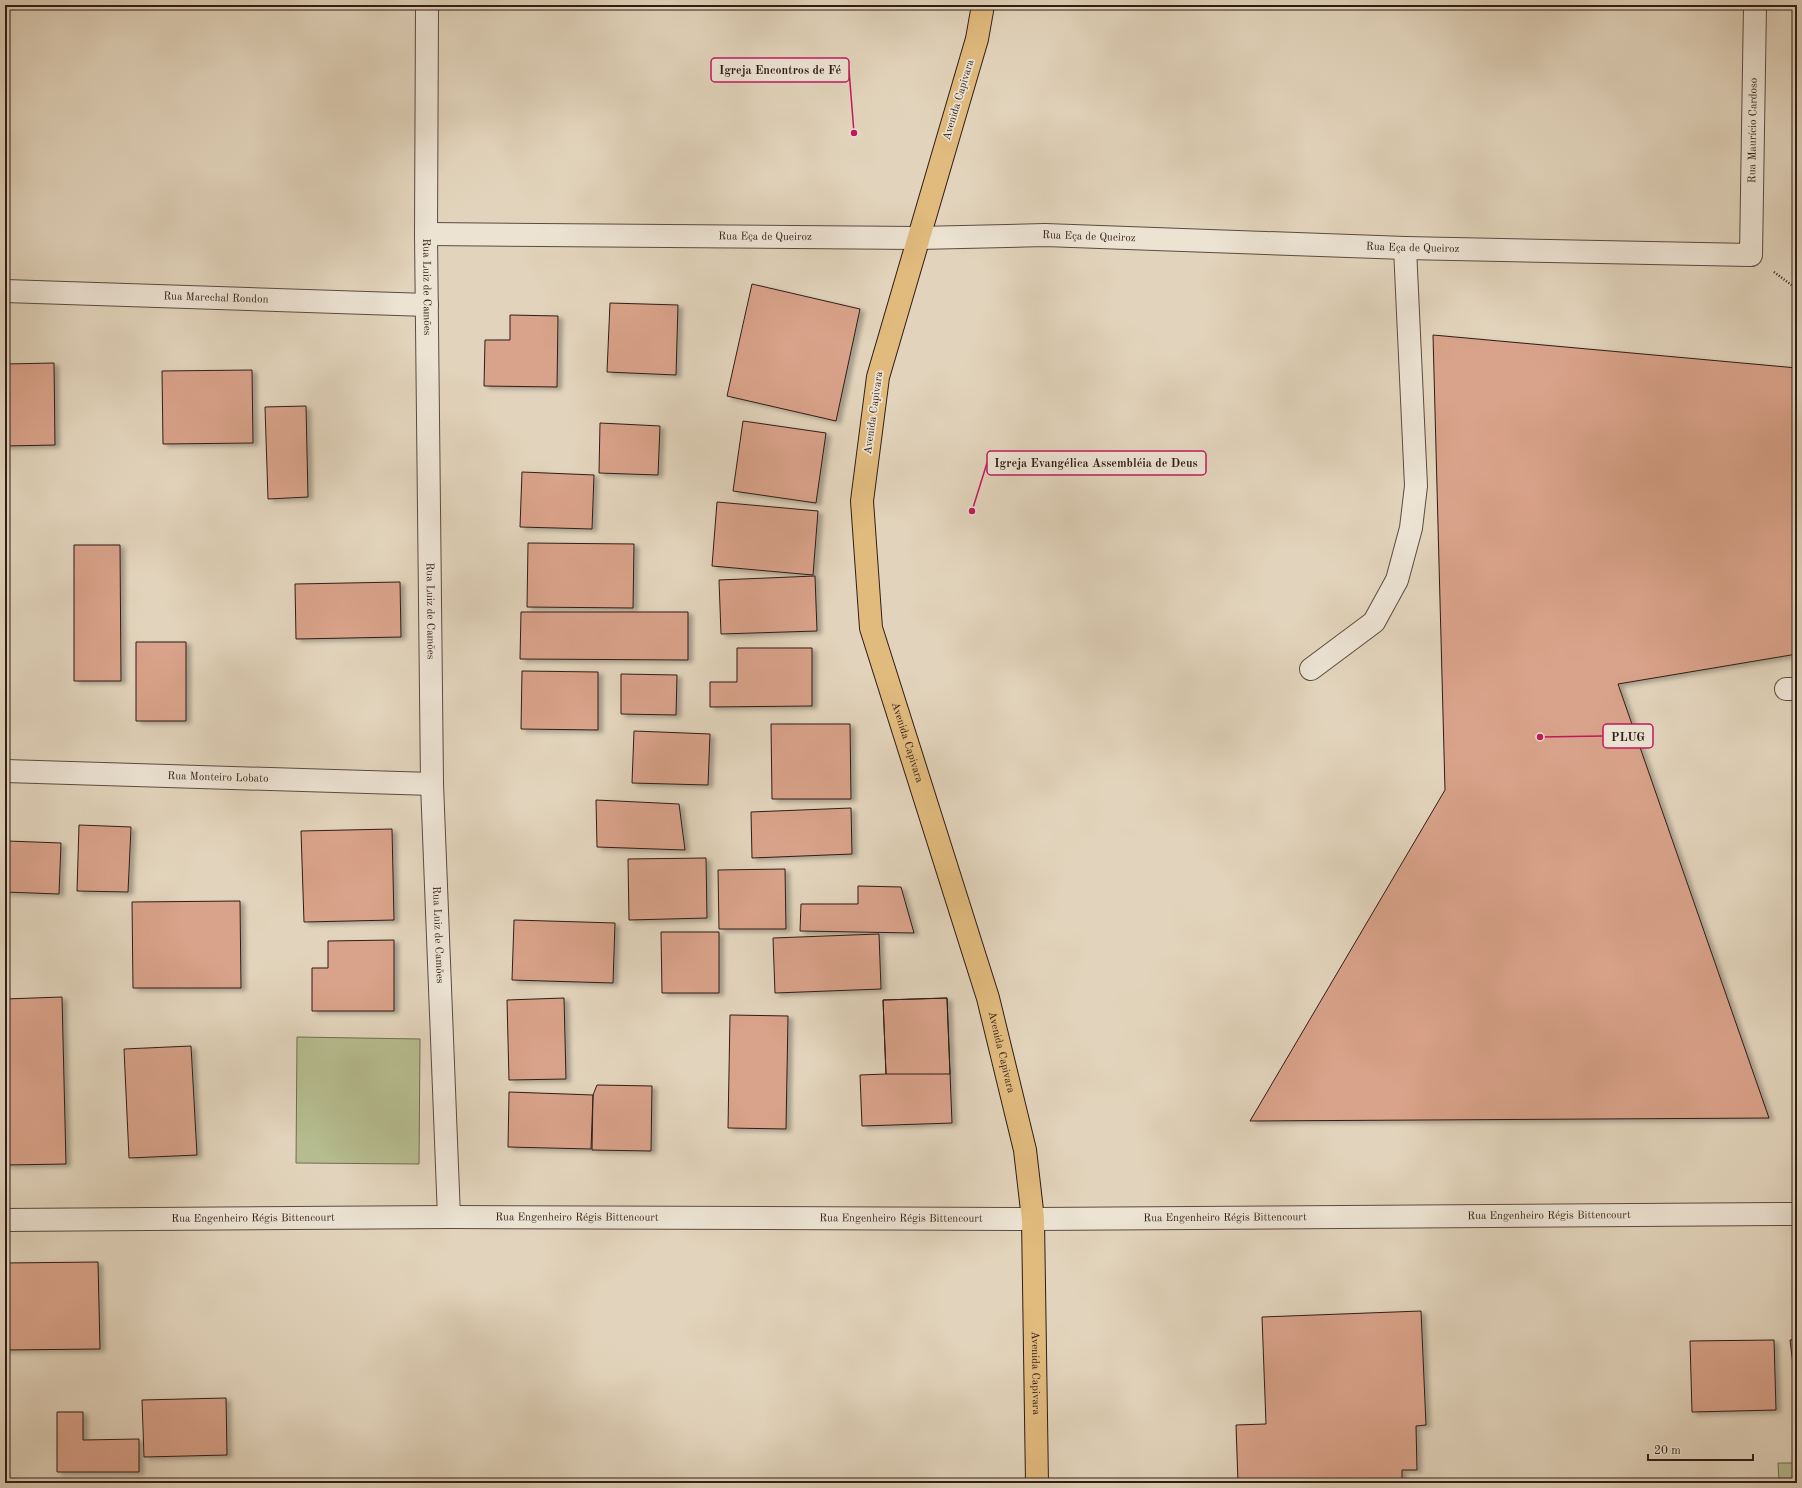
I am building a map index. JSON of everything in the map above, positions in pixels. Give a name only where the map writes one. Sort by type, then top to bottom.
[{"type":"main road","name":"Avenida Capivara","points":[[983,5],[977,39],[878,377],[862,501],[871,628],[988,998],[1025,1150],[1033,1219],[1037,1483]]},
{"type":"street","name":"Rua Luiz de Camões","points":[[426,5],[426,234],[432,784],[449,1217]]},
{"type":"street","name":"Rua Maurício Cardoso","points":[[1751,256],[1755,5]]},
{"type":"street","name":"Rua Eça de Queiroz","points":[[426,234],[918,238],[1045,236],[1405,248],[1751,256]]},
{"type":"street","points":[[1310,669],[1374,622],[1397,580],[1411,528],[1416,486],[1405,248]]},
{"type":"street","name":"Rua Marechal Rondon","points":[[5,291],[427,305]]},
{"type":"street","name":"Rua Monteiro Lobato","points":[[5,771],[432,784]]},
{"type":"street","name":"Rua Engenheiro Régis Bittencourt","points":[[5,1220],[449,1217],[1033,1219],[1797,1214]]},
{"type":"green space","points":[[297,1037],[420,1039],[419,1164],[296,1163]]},
{"type":"green space","points":[[1778,1463],[1797,1463],[1797,1483],[1779,1483]]},
{"type":"building","points":[[752,284],[860,309],[836,421],[727,396]]},
{"type":"building","points":[[610,303],[678,305],[676,375],[607,372]]},
{"type":"building","points":[[510,315],[558,316],[557,387],[484,386],[485,340],[510,340]]},
{"type":"building","points":[[1433,335],[1797,368],[1797,654],[1618,684],[1769,1118],[1250,1121],[1445,790]]},
{"type":"building","points":[[54,363],[55,445],[5,446],[5,364]]},
{"type":"building","points":[[252,370],[253,443],[163,444],[162,371]]},
{"type":"building","points":[[306,406],[308,497],[268,499],[265,407]]},
{"type":"building","points":[[743,421],[826,433],[816,503],[733,491]]},
{"type":"building","points":[[600,423],[660,426],[658,475],[599,473]]},
{"type":"building","points":[[522,472],[594,475],[592,529],[520,527]]},
{"type":"building","points":[[717,502],[818,511],[813,575],[712,566]]},
{"type":"building","points":[[528,543],[634,544],[633,608],[527,607]]},
{"type":"building","points":[[74,545],[120,545],[121,681],[74,681]]},
{"type":"building","points":[[815,576],[817,631],[721,634],[719,580]]},
{"type":"building","points":[[400,582],[401,637],[296,639],[295,584]]},
{"type":"building","points":[[521,612],[688,612],[688,660],[520,659]]},
{"type":"building","points":[[136,642],[186,642],[186,721],[136,721]]},
{"type":"building","points":[[737,648],[812,648],[812,706],[710,707],[710,682],[737,682]]},
{"type":"building","points":[[522,671],[598,672],[598,730],[521,729]]},
{"type":"building","points":[[621,674],[677,675],[676,715],[621,714]]},
{"type":"building","points":[[771,724],[850,724],[851,799],[772,799]]},
{"type":"building","points":[[634,731],[710,734],[708,785],[632,783]]},
{"type":"building","points":[[596,800],[679,804],[685,850],[597,847]]},
{"type":"building","points":[[851,808],[852,854],[752,858],[751,812]]},
{"type":"building","points":[[79,825],[131,827],[128,892],[77,891]]},
{"type":"building","points":[[392,829],[394,920],[304,922],[301,831]]},
{"type":"building","points":[[7,841],[61,843],[59,894],[5,892]]},
{"type":"building","points":[[706,858],[707,918],[629,920],[628,859]]},
{"type":"building","points":[[785,869],[786,929],[719,929],[718,870]]},
{"type":"building","points":[[858,886],[901,887],[914,933],[800,931],[801,904],[858,904]]},
{"type":"building","points":[[240,901],[241,988],[133,988],[132,902]]},
{"type":"building","points":[[514,920],[615,923],[613,983],[512,980]]},
{"type":"building","points":[[661,932],[719,932],[719,993],[662,993]]},
{"type":"building","points":[[879,934],[881,989],[775,993],[773,938]]},
{"type":"building","points":[[394,940],[394,1011],[312,1011],[312,968],[328,968],[328,941]]},
{"type":"building","points":[[62,997],[66,1164],[5,1165],[5,999]]},
{"type":"building","points":[[564,998],[566,1079],[509,1080],[507,1000]]},
{"type":"building","points":[[947,998],[952,1123],[862,1126],[860,1075],[886,1074],[883,1000]]},
{"type":"building","points":[[947,998],[950,1074],[886,1074],[883,1000]]},
{"type":"building","points":[[730,1015],[788,1016],[786,1129],[728,1128]]},
{"type":"building","points":[[191,1046],[197,1155],[129,1158],[124,1049]]},
{"type":"building","points":[[597,1085],[652,1086],[651,1151],[592,1150],[593,1095]]},
{"type":"building","points":[[509,1092],[593,1095],[591,1149],[508,1147]]},
{"type":"building","points":[[98,1262],[100,1349],[5,1350],[5,1263]]},
{"type":"building","points":[[1421,1311],[1426,1425],[1416,1426],[1417,1470],[1402,1470],[1402,1483],[1238,1483],[1236,1425],[1266,1424],[1262,1317]]},
{"type":"building","points":[[1797,1339],[1797,1398],[1790,1340]]},
{"type":"building","points":[[1774,1340],[1776,1410],[1692,1412],[1690,1341]]},
{"type":"building","points":[[226,1398],[227,1455],[144,1457],[142,1400]]},
{"type":"building","points":[[57,1412],[83,1412],[83,1440],[139,1439],[139,1472],[57,1472]]},
{"type":"place","name":"Igreja Encontros de Fé","points":[[854,133]]},
{"type":"place","name":"Igreja Evangélica Assembléia de Deus","points":[[972,511]]},
{"type":"place","name":"PLUG","points":[[1540,737]]}]
